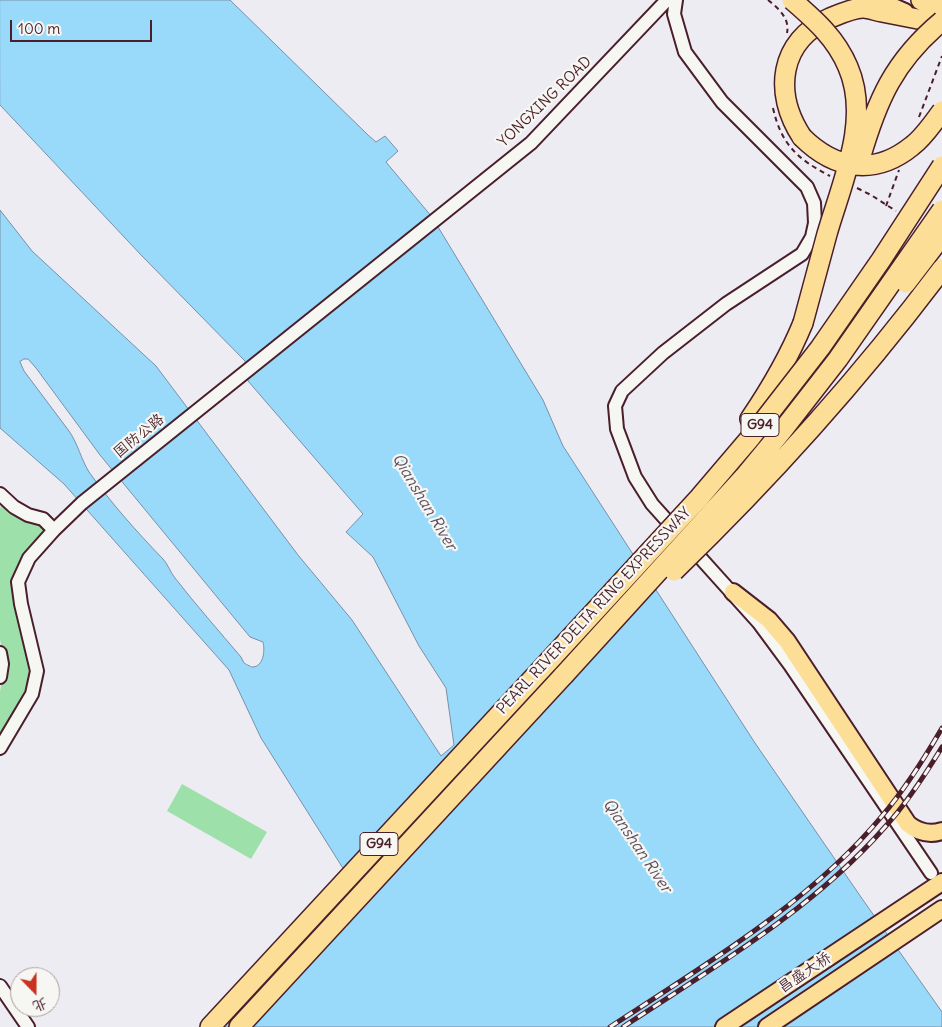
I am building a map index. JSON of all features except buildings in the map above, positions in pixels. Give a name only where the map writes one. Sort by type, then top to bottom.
[{"type":"highway","points":[[750,419],[793,348],[848,164],[856,120],[855,90],[844,57],[823,27],[792,0]]},
{"type":"highway","points":[[921,0],[938,19]]},
{"type":"highway","points":[[938,19],[863,8],[838,15],[811,29],[800,40],[794,50],[786,73],[784,87],[790,118],[802,138],[819,152],[841,163],[863,166],[880,164],[900,155],[912,147],[942,111]]},
{"type":"highway","points":[[549,661],[782,378],[808,324],[826,276],[867,135],[884,93],[891,78],[906,57],[938,19]]},
{"type":"highway","name":"PEARL RIVER DELTA RING EXPRESSWAY","points":[[210,1027],[549,661],[751,437],[820,348],[881,260],[942,166]]},
{"type":"highway","name":"PEARL RIVER DELTA RING EXPRESSWAY","points":[[239,1027],[564,675],[744,476],[811,394],[875,307],[942,210]]},
{"type":"highway","points":[[811,394],[912,275],[942,236]]},
{"type":"highway","points":[[564,675],[675,570],[776,468],[858,377],[942,269]]},
{"type":"main road","points":[[878,0],[938,19]]},
{"type":"main road","points":[[732,592],[769,620],[787,641],[908,824],[915,829],[933,834],[942,831]]},
{"type":"main road","name":"昌盛大桥","points":[[724,1027],[885,918],[937,877]]},
{"type":"main road","name":"昌盛大桥","points":[[767,1027],[942,909]]},
{"type":"street","name":"YONGXING ROAD","points":[[436,219],[531,143],[665,2],[670,0]]},
{"type":"street","points":[[676,0],[674,14],[685,52],[722,102],[807,187],[814,203],[816,223],[812,237],[802,254],[726,304],[663,353],[622,392],[615,406],[616,429],[635,477],[652,504],[759,623],[937,877]]},
{"type":"street","name":"国防公路","points":[[0,748],[32,694],[37,671],[21,604],[18,582],[29,558],[82,503],[436,219]]},
{"type":"street","points":[[1,499],[21,511],[43,520],[54,530]]},
{"type":"street","points":[[0,653],[2,664],[0,677]]},
{"type":"street","points":[[0,986],[28,1027]]},
{"type":"path","points":[[768,0],[786,18],[787,37]]},
{"type":"path","points":[[773,108],[786,143],[813,166],[836,179]]},
{"type":"path","points":[[853,187],[871,195],[901,213]]},
{"type":"green space","points":[[4,500],[52,530],[17,581],[36,671],[31,694],[0,746],[0,692],[4,664],[0,639],[0,508]]},
{"type":"green space","points":[[182,784],[267,832],[251,859],[167,811]]},
{"type":"water","name":"Qianshan River","points":[[0,0],[230,0],[368,135],[376,142],[385,136],[398,151],[386,162],[432,217],[543,400],[563,446],[755,743],[942,1012],[942,1027],[219,1027],[295,934],[331,942],[352,917],[351,881],[261,738],[229,670],[64,484],[0,428],[0,210],[32,251],[156,366],[298,555],[352,620],[441,756],[454,745],[446,688],[419,646],[373,557],[346,532],[363,514],[248,381],[245,361],[142,256],[0,105]],"holes":[[[28,359],[100,455],[250,637],[263,642],[264,653],[259,664],[252,667],[244,663],[175,578],[165,561],[124,517],[97,484],[86,467],[69,431],[24,371],[20,362]]]},
{"type":"railway","points":[[610,1027],[754,931],[822,877],[853,848],[882,816],[914,774],[942,728]]},
{"type":"railway","points":[[623,1027],[761,936],[826,885],[857,857],[893,818],[942,747]]}]
